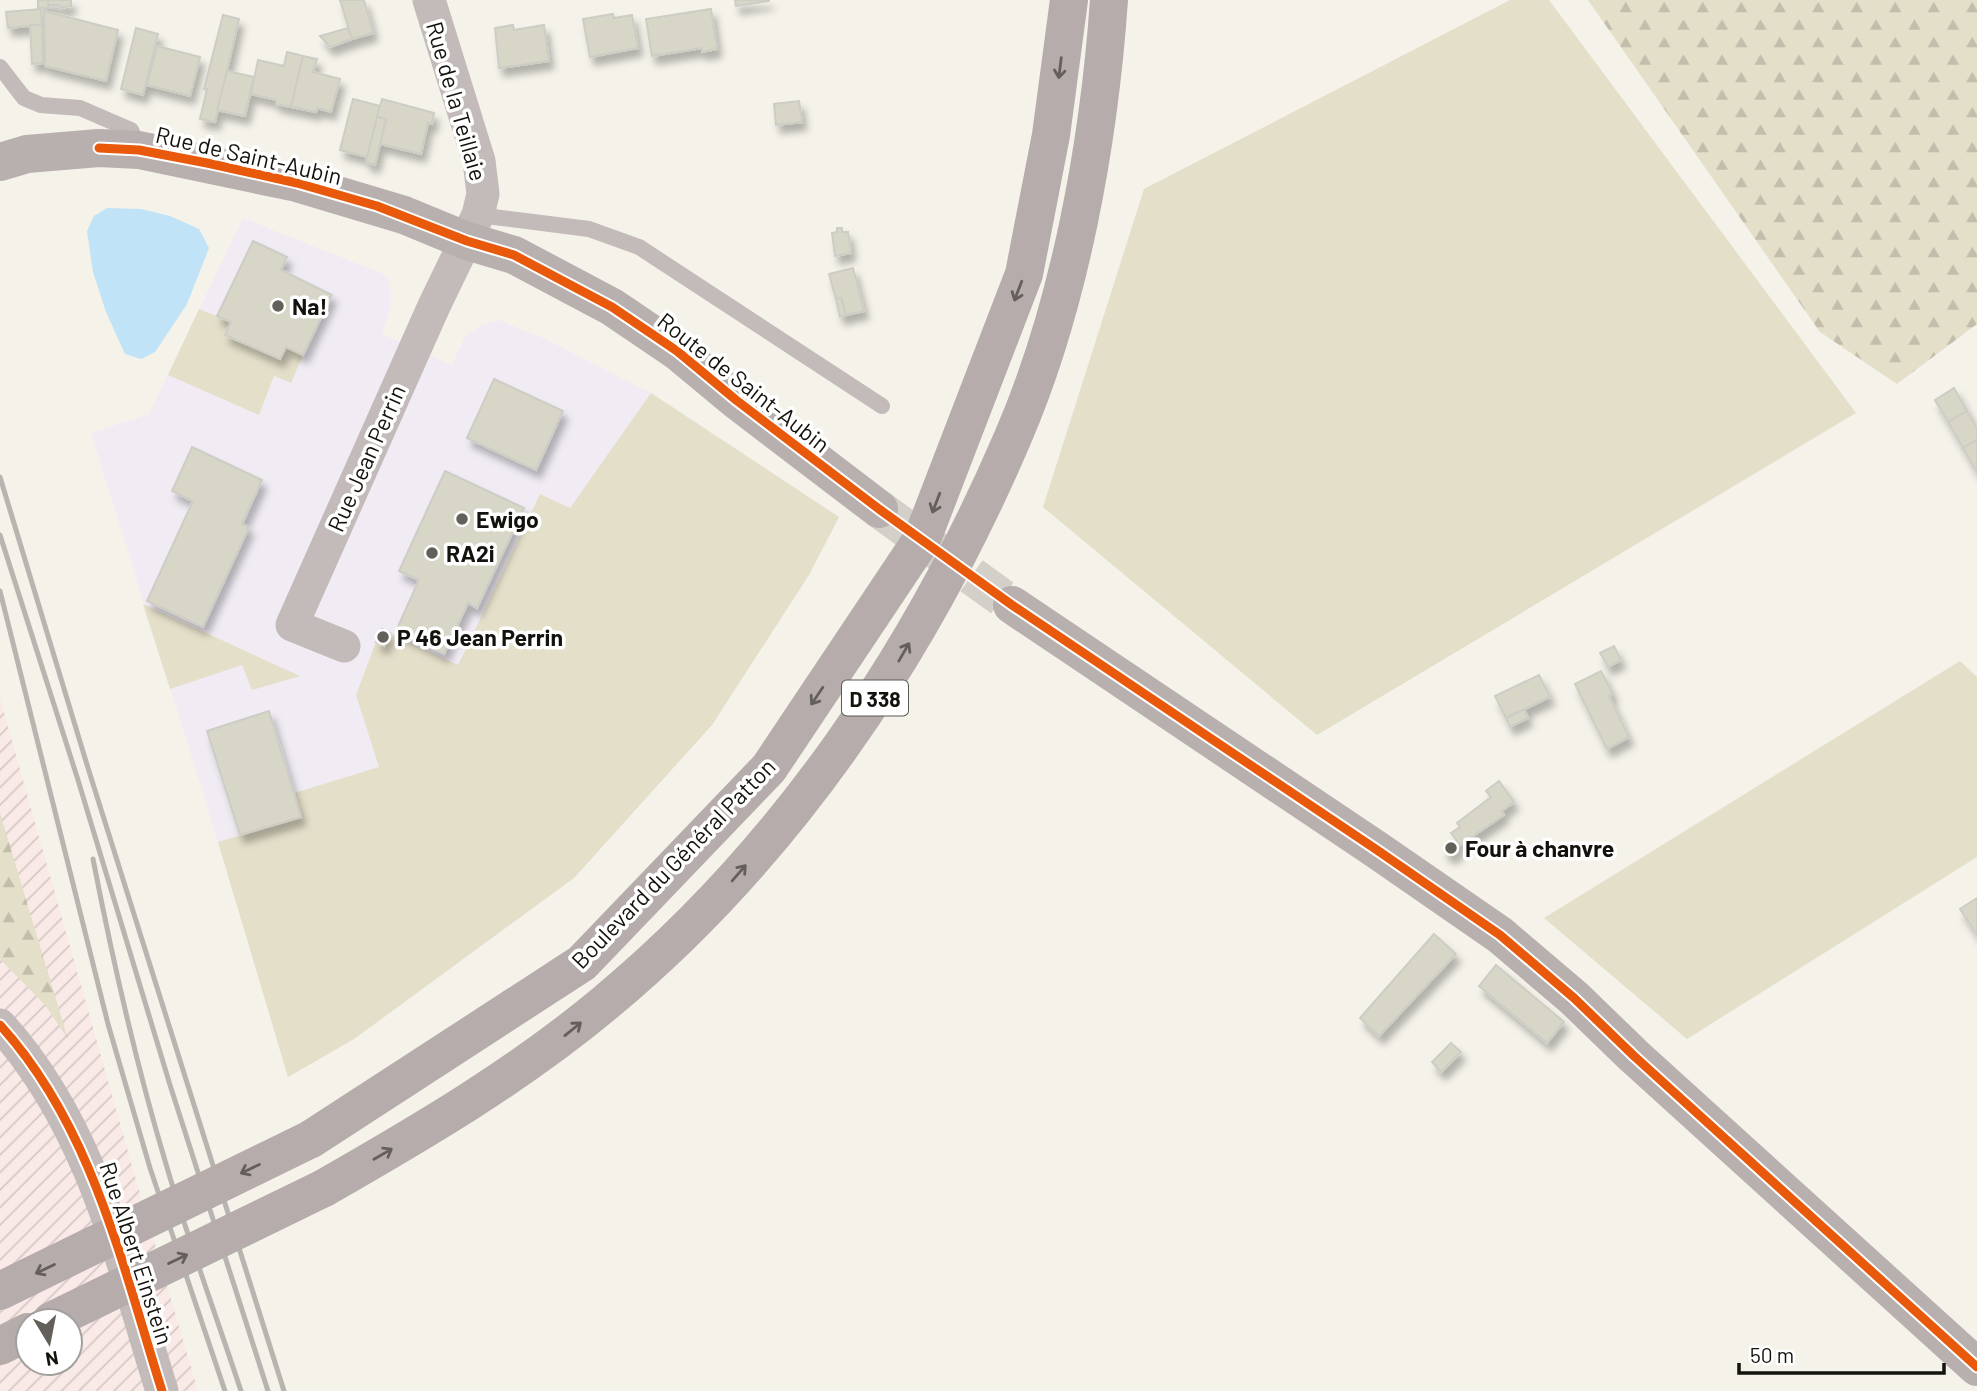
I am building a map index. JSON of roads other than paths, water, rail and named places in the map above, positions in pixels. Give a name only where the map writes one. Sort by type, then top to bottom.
[{"type":"highway","name":"Boulevard du Général Patton","points":[[0,1291],[311,1139],[582,963],[769,768],[922,539],[1024,274],[1051,135],[1069,0]]},
{"type":"highway","name":"Boulevard du Général Patton","points":[[80,1307],[324,1188],[497,1084],[557,1041],[638,974],[732,881],[786,819],[889,678],[971,527],[1014,435],[1062,290],[1080,210],[1105,63],[1109,0]]},
{"type":"street","name":"Rue de la Teillaie","points":[[429,0],[479,162],[483,194],[473,228]]},
{"type":"street","name":"Rue de Saint-Aubin","points":[[0,162],[39,153],[99,148],[139,150],[297,183],[404,215],[473,228]]},
{"type":"street","name":"Route de Saint-Aubin","points":[[473,228],[514,255],[611,307],[677,351],[736,400],[879,509]]},
{"type":"street","name":"Rue Jean Perrin","points":[[344,646],[292,625],[434,306],[473,228]]},
{"type":"street","points":[[1012,605],[1500,935],[1574,998],[1634,1056],[1977,1367]]},
{"type":"street","name":"Rue Albert Einstein","points":[[0,1025],[20,1047],[44,1082],[87,1162],[162,1391]]},
{"type":"lane","name":"Rue de Saint-Aubin","points":[[0,67],[24,98],[41,105],[80,108],[104,116],[131,130],[139,150]]},
{"type":"lane","points":[[473,228],[589,229],[639,247],[882,406]]},
{"type":"water","points":[[107,208],[141,209],[170,216],[199,229],[209,248],[187,304],[155,352],[141,359],[125,354],[106,312],[93,272],[87,231],[94,216]]},
{"type":"tunnel","points":[[879,509],[1012,605]]},
{"type":"railway","points":[[0,477],[88,768],[284,1391]]},
{"type":"railway","points":[[0,535],[268,1391]]},
{"type":"railway","points":[[0,591],[108,1024],[150,1168],[225,1391]]},
{"type":"railway","points":[[93,859],[126,1013],[155,1126],[183,1221],[241,1391]]},
{"type":"place","name":"Na!","points":[[278,306]]},
{"type":"place","name":"Ewigo","points":[[462,519]]},
{"type":"place","name":"RA2i","points":[[432,553]]},
{"type":"place","name":"P 46 Jean Perrin","points":[[383,637]]},
{"type":"place","name":"Four à chanvre","points":[[1451,848]]}]
